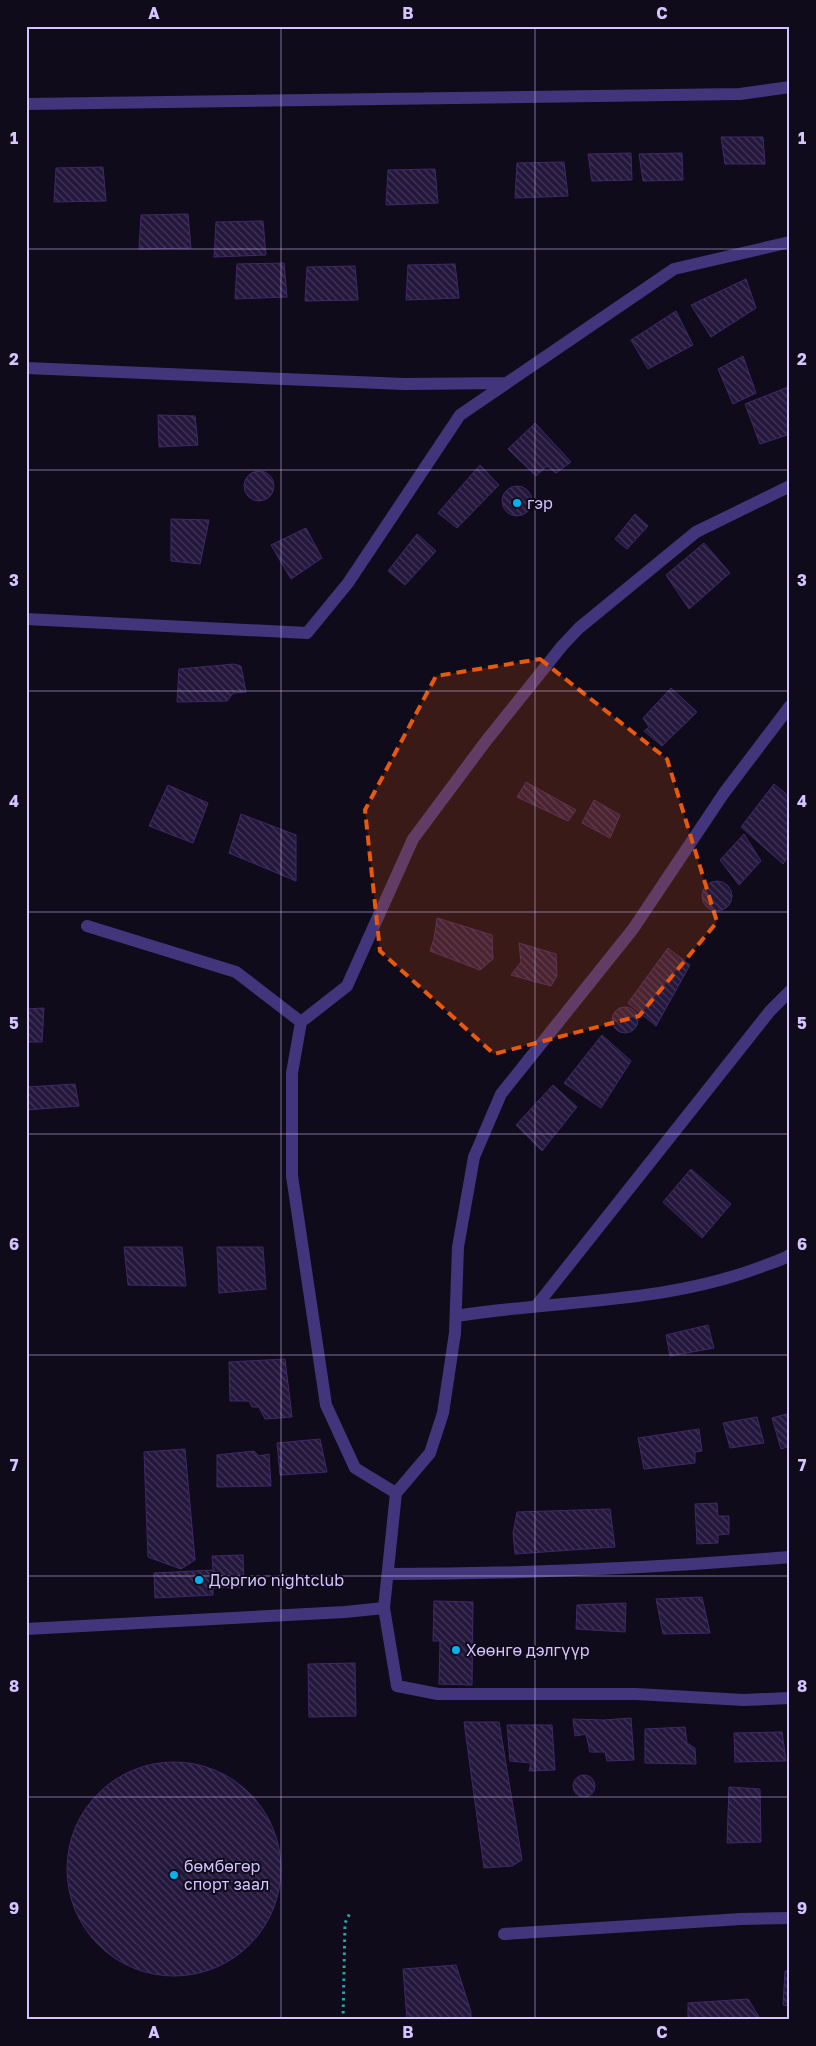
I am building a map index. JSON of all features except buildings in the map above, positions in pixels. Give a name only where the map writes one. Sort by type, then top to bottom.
[{"type":"street","points":[[26,104],[740,94],[790,87]]},
{"type":"street","points":[[26,619],[307,633],[348,583],[460,415],[674,269],[790,242]]},
{"type":"street","points":[[26,368],[404,384],[507,383]]},
{"type":"street","points":[[396,1493],[355,1468],[326,1405],[292,1176],[292,1073],[301,1022],[347,986],[413,839],[562,646],[579,628],[696,532],[790,486]]},
{"type":"street","points":[[790,706],[724,793],[633,930],[501,1094],[474,1157],[458,1247],[455,1333],[443,1413],[430,1453],[396,1493],[384,1608],[398,1686],[438,1694],[636,1694],[744,1700],[790,1698]]},
{"type":"street","points":[[87,926],[236,972],[301,1022]]},
{"type":"street","points":[[537,1305],[770,1010],[790,991]]},
{"type":"street","points":[[456,1316],[505,1308],[604,1300],[686,1288],[738,1275],[790,1255]]},
{"type":"street","points":[[388,1574],[472,1574],[790,1557]]},
{"type":"street","points":[[26,1629],[335,1613],[384,1608]]},
{"type":"street","points":[[504,1934],[741,1919],[790,1918]]},
{"type":"path","points":[[343,2020],[345,1923],[351,1912]]},
{"type":"highlighted area","points":[[540,659],[667,759],[717,922],[639,1016],[494,1054],[380,951],[365,810],[436,676]]},
{"type":"place","name":"гэр","points":[[517,503]]},
{"type":"place","name":"Доргио nightclub","points":[[199,1580]]},
{"type":"place","name":"Хөөнгө дэлгүүр","points":[[456,1650]]},
{"type":"place","name":"бөмбөгөр спорт заал","points":[[174,1875]]}]
